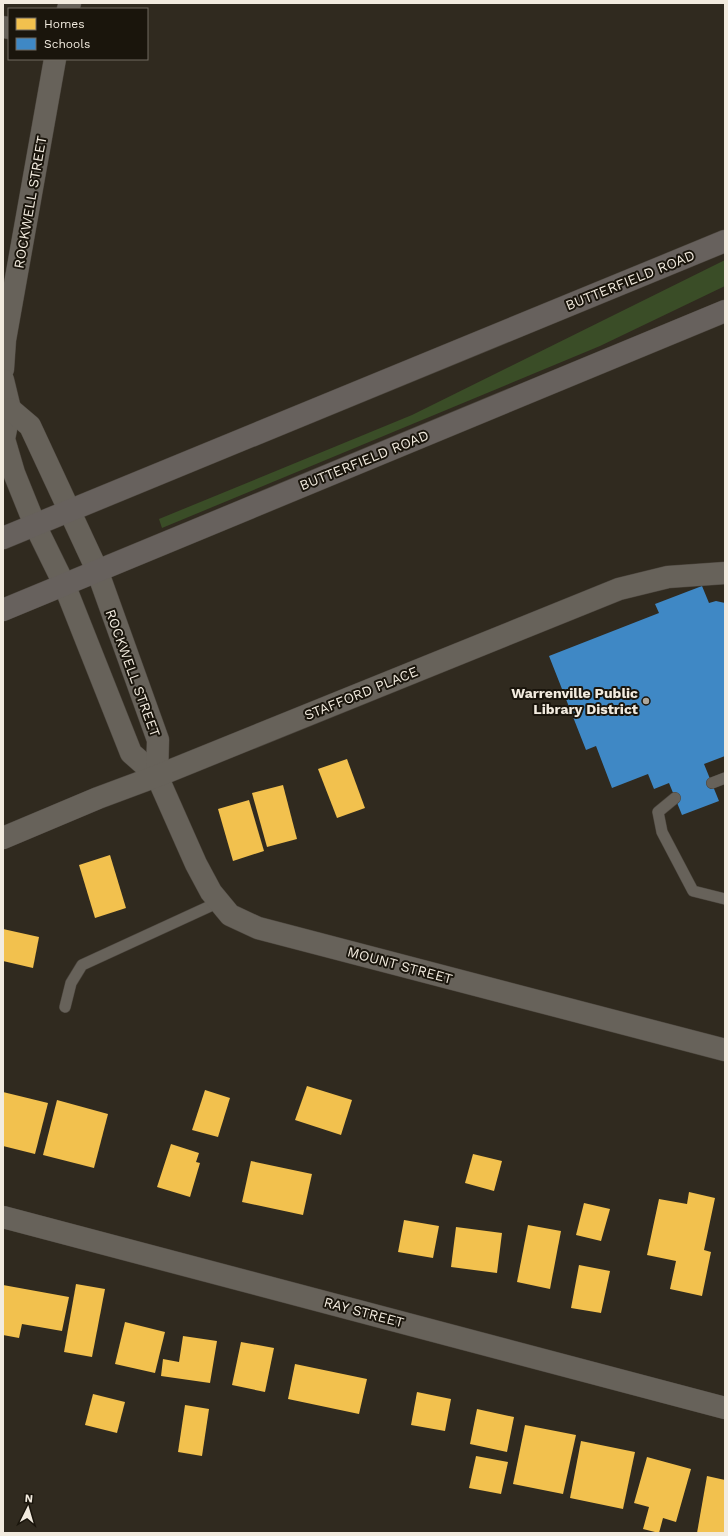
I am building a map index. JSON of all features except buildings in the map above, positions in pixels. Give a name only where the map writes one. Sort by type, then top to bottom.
[{"type":"main road","name":"BUTTERFIELD ROAD","points":[[3,538],[725,241]]},
{"type":"main road","name":"BUTTERFIELD ROAD","points":[[3,610],[725,311]]},
{"type":"street","name":"ROCKWELL STREET","points":[[3,369],[5,340],[55,60]]},
{"type":"street","points":[[3,380],[10,409],[4,439],[14,474],[35,525],[64,584],[131,753],[157,776]]},
{"type":"street","name":"ROCKWELL STREET","points":[[10,409],[30,426],[97,570],[158,740],[157,776]]},
{"type":"street","name":"STAFFORD PLACE","points":[[3,838],[98,798],[157,776],[619,590],[668,577],[725,572]]},
{"type":"street","name":"MOUNT STREET","points":[[157,776],[196,864],[211,892],[230,915],[258,928],[725,1050]]},
{"type":"street","name":"RAY STREET","points":[[3,1217],[725,1408]]},
{"type":"lane","points":[[712,784],[725,778]]},
{"type":"lane","points":[[676,798],[658,812],[662,832],[692,891],[725,899]]},
{"type":"lane","points":[[65,1007],[71,983],[82,965],[219,902]]},
{"type":"green space","points":[[725,260],[725,286],[600,346],[162,528],[159,519],[412,415]]},
{"type":"place","name":"Warrenville Public Library District","points":[[646,701]]}]
